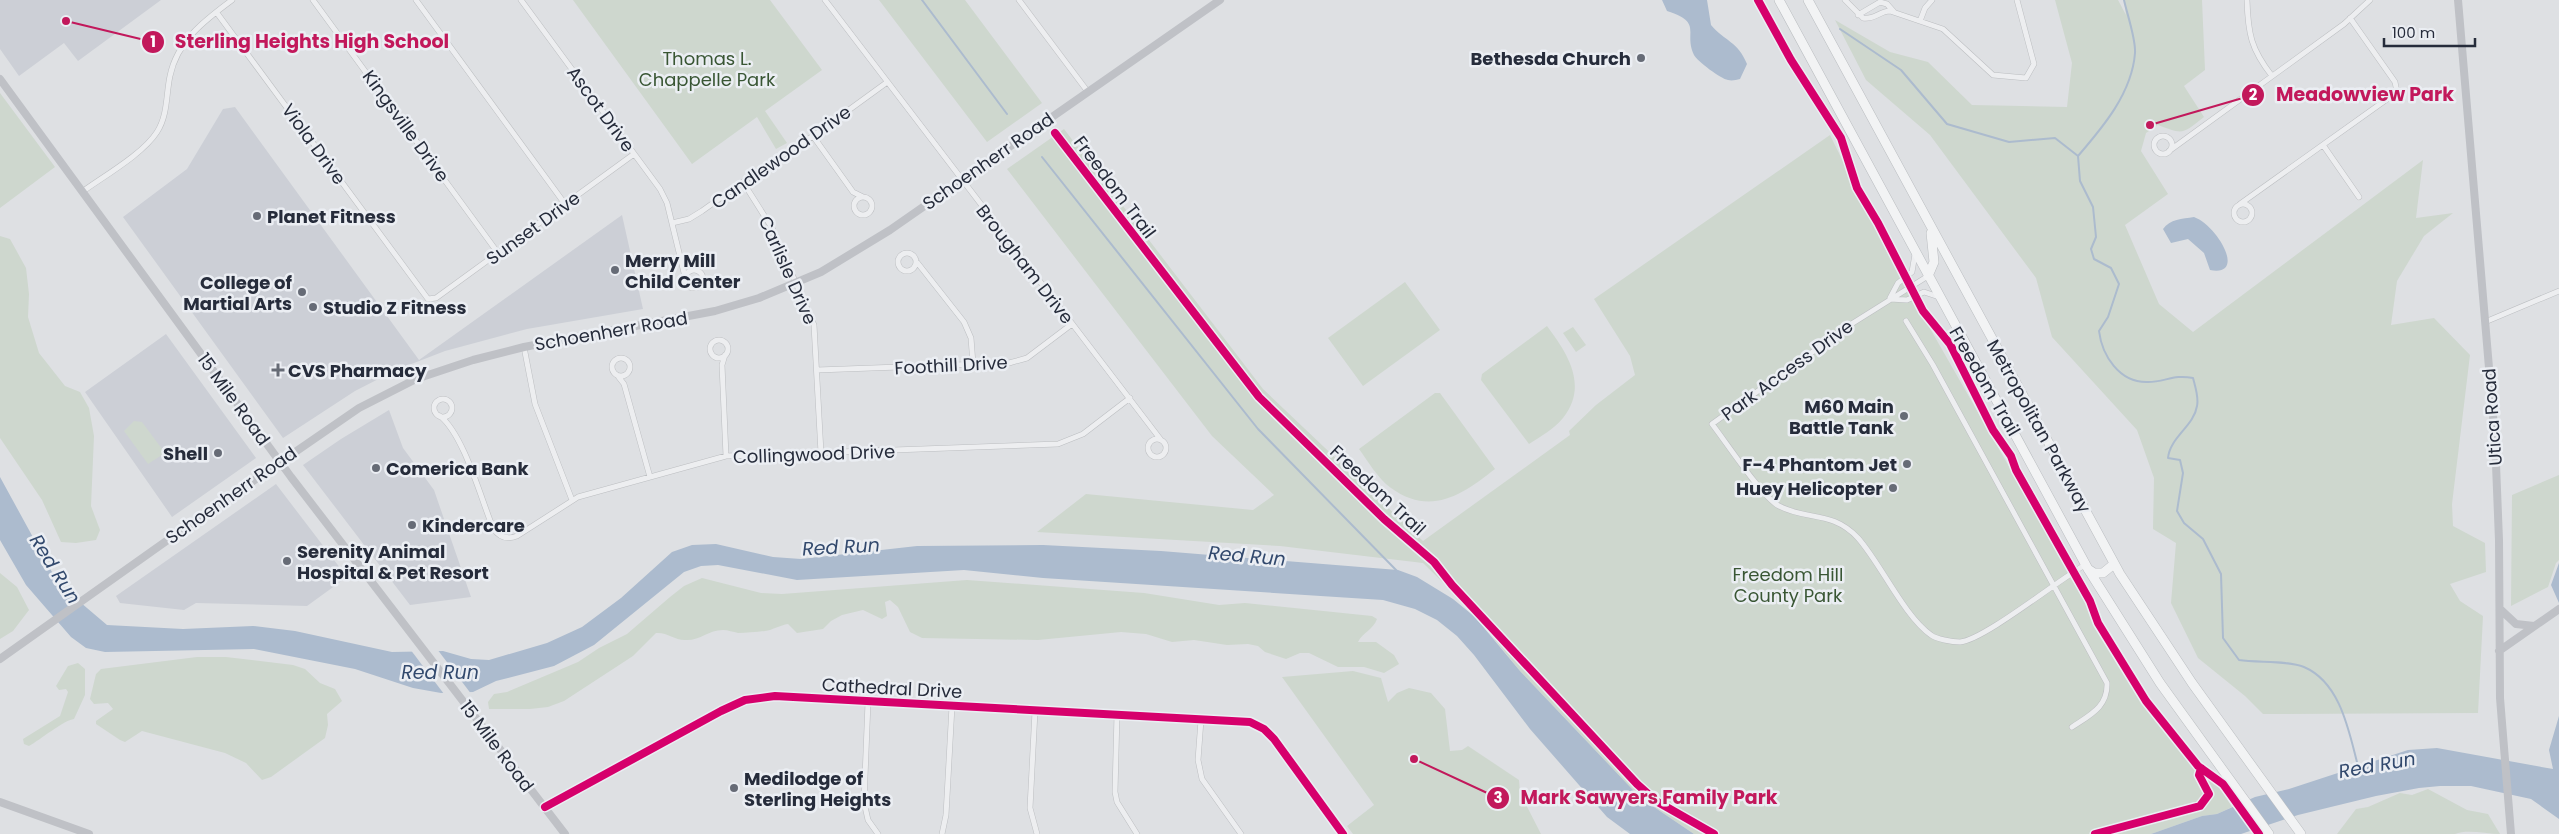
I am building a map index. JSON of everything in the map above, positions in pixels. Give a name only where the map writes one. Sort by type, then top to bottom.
[{"type":"main road","name":"Schoenherr Road","points":[[0,659],[348,414],[392,390],[456,365],[524,347],[715,312],[759,298],[796,283],[836,264],[870,244],[1220,0]]},
{"type":"main road","name":"Metropolitan Parkway","points":[[1779,0],[2086,567],[2160,683],[2269,834]]},
{"type":"main road","name":"Metropolitan Parkway","points":[[1808,0],[2114,564],[2171,653],[2298,830]]},
{"type":"main road","name":"Utica Road","points":[[2458,0],[2495,439],[2501,610],[2499,651],[2503,752],[2510,831]]},
{"type":"main road","name":"15 Mile Road","points":[[0,79],[280,462],[565,834]]},
{"type":"main road","points":[[1928,276],[1932,268],[1934,255],[1930,225]]},
{"type":"main road","points":[[2086,567],[2094,573],[2102,573],[2114,564]]},
{"type":"main road","points":[[2499,651],[2559,609]]},
{"type":"main road","points":[[2501,610],[2516,624],[2534,626]]},
{"type":"main road","points":[[0,802],[89,834]]},
{"type":"street","points":[[82,192],[151,140],[164,116],[175,59],[191,34],[232,0]]},
{"type":"street","name":"Kingsville Drive","points":[[313,0],[498,252]]},
{"type":"street","points":[[416,0],[565,204]]},
{"type":"street","name":"Ascot Drive","points":[[520,0],[665,198],[678,254],[686,278]]},
{"type":"street","name":"Brougham Drive","points":[[825,0],[960,180],[1161,440]]},
{"type":"street","points":[[1019,0],[1088,92]]},
{"type":"street","points":[[1845,0],[1858,15],[1868,19],[1882,12],[1894,12],[1943,28],[1992,75],[2026,78],[2034,64],[2017,0]]},
{"type":"street","points":[[1920,20],[1925,8],[1932,0]]},
{"type":"street","points":[[2247,0],[2251,43],[2256,54],[2272,76]]},
{"type":"street","points":[[2170,151],[2172,146],[2166,136],[2160,136],[2156,139],[2154,145],[2160,153],[2170,151],[2350,18],[2370,0]]},
{"type":"street","points":[[1858,15],[1880,2],[1887,4],[1894,12]]},
{"type":"street","name":"Viola Drive","points":[[217,13],[425,296],[430,300]]},
{"type":"street","points":[[2251,197],[2252,214],[2250,219],[2244,222],[2239,220],[2234,213],[2240,204],[2397,92],[2396,82],[2350,18]]},
{"type":"street","name":"Candlewood Drive","points":[[672,223],[690,219],[813,136],[886,82]]},
{"type":"street","points":[[813,136],[853,192],[870,201],[871,207],[868,212],[858,213],[854,203],[853,192]]},
{"type":"street","points":[[2170,140],[2182,142]]},
{"type":"street","points":[[2323,145],[2359,197]]},
{"type":"street","name":"Sunset Drive","points":[[430,300],[634,154]]},
{"type":"street","name":"Carlisle Drive","points":[[743,182],[772,228],[814,325],[820,453]]},
{"type":"street","points":[[854,203],[858,198],[863,197]]},
{"type":"street","points":[[2240,204],[2246,204],[2251,208]]},
{"type":"street","name":"Park Access Drive","points":[[1890,299],[1898,284],[1912,272],[1914,250]]},
{"type":"street","points":[[922,270],[905,271],[900,267],[899,259],[903,254],[909,254],[916,261],[964,322],[971,338],[974,364]]},
{"type":"street","points":[[911,270],[916,261]]},
{"type":"street","points":[[683,266],[701,274],[701,284],[697,288],[691,287],[686,283],[686,278],[691,271]]},
{"type":"street","name":"Park Access Drive","points":[[1928,276],[1890,299],[1712,424],[1764,493],[1776,505],[1826,518],[1842,525],[1858,538],[1918,623],[1932,636],[1958,642],[1969,640],[1995,625],[2052,585],[2086,567]]},
{"type":"street","points":[[2484,322],[2559,291]]},
{"type":"street","points":[[1890,299],[1907,300],[1924,292],[1940,297]]},
{"type":"street","points":[[1906,321],[1929,358],[2107,683],[2108,694],[2103,704],[2072,727]]},
{"type":"street","name":"Foothill Drive","points":[[817,370],[1009,363],[1027,358],[1072,324]]},
{"type":"street","points":[[722,365],[711,352],[710,346],[716,340],[726,344],[722,365],[726,456]]},
{"type":"street","points":[[524,347],[535,404],[572,500]]},
{"type":"street","points":[[715,356],[725,355]]},
{"type":"street","points":[[624,384],[628,363],[618,359],[612,365],[613,371],[624,384],[650,477]]},
{"type":"street","points":[[617,375],[627,373]]},
{"type":"street","name":"Collingwood Drive","points":[[447,424],[467,460],[492,528],[501,537],[507,538],[517,536],[572,500],[726,456],[1058,444],[1084,434],[1130,398]]},
{"type":"street","points":[[446,399],[450,403],[447,424],[435,412],[434,406],[440,400],[446,399]]},
{"type":"street","points":[[440,416],[450,413]]},
{"type":"street","points":[[1151,442],[1161,440],[1166,447],[1165,453],[1160,456],[1154,456],[1150,453],[1151,442],[1154,432]]},
{"type":"street","name":"Cathedral Drive","points":[[545,807],[616,767],[745,700],[775,696],[1250,722],[1264,729],[1343,834]]},
{"type":"street","points":[[868,702],[864,802],[868,820],[878,834]]},
{"type":"street","points":[[942,834],[946,815],[952,706]]},
{"type":"street","points":[[1035,711],[1030,808],[1037,834]]},
{"type":"street","points":[[1117,714],[1115,792],[1117,802],[1137,834]]},
{"type":"street","points":[[1201,720],[1198,760],[1202,779],[1241,834]]},
{"type":"shaded area","points":[[0,0],[161,0],[78,61],[64,43],[19,76],[0,49]]},
{"type":"shaded area","points":[[235,107],[419,360],[622,215],[643,309],[527,329],[445,351],[396,370],[355,391],[283,438],[123,217],[187,169],[223,109]]},
{"type":"shaded area","points":[[166,334],[256,458],[172,517],[85,392]]},
{"type":"shaded area","points":[[389,410],[403,448],[434,490],[471,597],[410,605],[303,465]]},
{"type":"shaded area","points":[[276,484],[347,577],[307,606],[196,603],[184,610],[120,603],[116,596]]},
{"type":"green space","name":"Thomas L. Chappelle Park","points":[[573,0],[770,0],[822,70],[765,111],[787,143],[776,149],[757,117],[692,164]]},
{"type":"green space","points":[[879,0],[965,0],[1042,103],[987,142]]},
{"type":"green space","points":[[2055,0],[2118,0],[2126,15],[2124,0],[2202,0],[2205,70],[2184,86],[2204,117],[2187,130],[2178,131],[2158,125],[2146,133],[2141,151],[2168,194],[2125,225],[2159,304],[2193,332],[2423,160],[2416,218],[2453,213],[2424,236],[2397,281],[2391,325],[2434,318],[2470,355],[2452,504],[2453,526],[2485,543],[2486,572],[2450,584],[2460,601],[2483,616],[2478,713],[2263,714],[2245,696],[2198,658],[2171,603],[2176,543],[2153,529],[2154,478],[2137,430],[2052,337],[2036,278],[1930,135],[1866,80],[1835,20],[1890,52],[1928,62],[1972,105],[2067,107],[2072,63]]},
{"type":"green space","points":[[0,93],[55,167],[0,208]]},
{"type":"green space","name":"Freedom Hill County Park","points":[[1064,129],[1263,389],[1423,541],[1570,435],[1569,431],[1596,405],[1635,375],[1630,356],[1594,299],[1830,135],[1896,269],[2087,603],[2107,642],[2155,717],[2203,774],[2217,783],[2232,807],[2217,814],[2202,816],[2151,834],[1694,834],[1654,807],[1633,790],[1520,671],[1468,607],[1423,563],[1280,546],[1037,532],[1086,494],[1253,510],[1274,495],[1212,436],[1007,169]]},
{"type":"green space","points":[[0,236],[10,239],[26,268],[29,294],[28,317],[39,353],[65,386],[80,392],[89,408],[94,436],[91,506],[100,530],[96,540],[76,543],[61,542],[42,500],[0,438]]},
{"type":"green space","points":[[1405,282],[1440,330],[1363,386],[1328,338]]},
{"type":"green space","points":[[1547,326],[1568,358],[1575,382],[1574,393],[1571,406],[1563,418],[1529,444],[1481,380],[1482,374]]},
{"type":"green space","points":[[1573,327],[1586,345],[1576,352],[1563,333]]},
{"type":"green space","points":[[1435,393],[1440,393],[1495,469],[1459,494],[1446,499],[1420,501],[1406,497],[1386,484],[1359,449]]},
{"type":"green space","points":[[134,421],[142,422],[165,453],[148,464],[124,431]]},
{"type":"green space","points":[[2559,475],[2559,560],[2556,563],[2548,587],[2511,606],[2512,495]]},
{"type":"green space","points":[[0,573],[17,587],[29,610],[13,631],[0,639]]},
{"type":"green space","points":[[702,578],[761,593],[782,594],[967,580],[1144,593],[1219,605],[1245,603],[1372,616],[1377,619],[1375,623],[1358,642],[1376,642],[1394,655],[1399,664],[1384,673],[1364,667],[1338,667],[1309,653],[1300,653],[1286,659],[1265,652],[1258,646],[1248,644],[1227,645],[1194,640],[1172,642],[1146,634],[1121,632],[1038,640],[922,638],[910,632],[898,607],[890,600],[885,602],[887,616],[882,619],[863,610],[842,615],[831,621],[823,629],[797,633],[788,624],[755,632],[738,633],[718,630],[690,640],[681,640],[656,633],[633,656],[564,701],[548,707],[530,709],[489,709],[488,702],[494,694],[507,692],[578,662],[599,648],[627,634],[684,586]]},
{"type":"green space","points":[[197,657],[226,657],[293,665],[305,669],[320,683],[335,689],[342,701],[327,714],[328,725],[325,738],[271,777],[262,780],[246,763],[225,753],[142,731],[125,742],[96,724],[96,721],[113,709],[108,703],[94,704],[90,699],[96,674],[101,669]]},
{"type":"green space","points":[[78,663],[85,669],[85,695],[74,719],[58,726],[29,746],[24,744],[23,739],[60,716],[68,692],[66,689],[59,690],[56,686],[68,666]]},
{"type":"green space","points":[[1353,671],[1381,678],[1388,702],[1397,693],[1409,688],[1431,693],[1445,709],[1450,751],[1462,750],[1468,746],[1519,780],[1520,793],[1541,834],[1353,834],[1347,826],[1374,805],[1282,677]]},
{"type":"green space","points":[[2428,789],[2467,810],[2488,814],[2500,834],[2471,832],[2455,834],[2337,834],[2356,809],[2368,807],[2400,793],[2412,795]]},
{"type":"water","points":[[1662,0],[1707,0],[1711,25],[1739,50],[1747,64],[1740,79],[1731,80],[1720,77],[1696,58],[1691,47],[1689,24],[1678,15],[1667,11]]},
{"type":"water","points":[[2194,217],[2212,230],[2225,250],[2228,259],[2226,266],[2221,270],[2210,270],[2204,253],[2188,239],[2171,243],[2163,229],[2173,221]]},
{"type":"water","name":"Red Run","points":[[0,477],[52,572],[67,591],[107,625],[183,629],[253,626],[295,631],[392,652],[443,651],[471,659],[489,660],[547,643],[582,627],[621,598],[672,552],[692,545],[716,544],[773,557],[801,559],[917,546],[1043,545],[1161,551],[1398,570],[1417,577],[1453,599],[1475,617],[1520,671],[1633,790],[1654,807],[1694,834],[1630,834],[1607,817],[1530,729],[1474,655],[1457,636],[1437,620],[1415,609],[1383,600],[1043,578],[964,570],[797,580],[718,565],[701,566],[684,572],[594,645],[554,666],[496,681],[473,692],[441,693],[413,688],[355,669],[254,649],[105,652],[86,648],[71,637],[26,585],[0,540]]},
{"type":"water","points":[[2559,563],[2559,603],[2551,585]]},
{"type":"water","name":"Red Run","points":[[2559,716],[2559,819],[2531,799],[2471,786],[2440,786],[2376,796],[2298,815],[2241,834],[2151,834],[2202,816],[2217,814],[2255,797],[2289,789],[2408,750],[2437,748],[2553,769],[2549,750]]},
{"type":"pier","points":[[410,649],[437,649],[472,695],[444,694]]},
{"type":"waterway","points":[[922,0],[1007,114]]},
{"type":"waterway","points":[[2124,0],[2134,41],[2133,68],[2115,109],[2078,156],[2080,181],[2093,207],[2096,237],[2091,249],[2094,259],[2111,268],[2119,284],[2108,317],[2099,331],[2101,340],[2108,358],[2121,373],[2129,378],[2148,382],[2180,377],[2193,378],[2198,399],[2195,413],[2173,444],[2168,458],[2180,460],[2183,473],[2177,511],[2184,523],[2203,539],[2221,574],[2223,638],[2239,660],[2281,662],[2304,667],[2317,674],[2327,684],[2342,710],[2358,766]]},
{"type":"waterway","points":[[1840,29],[1901,70],[1947,124],[2009,142],[2055,138],[2078,156]]},
{"type":"waterway","points":[[1042,157],[1258,429],[1398,572]]},
{"type":"cycle path","name":"Freedom Trail","points":[[1758,0],[1791,60],[1841,138],[1857,188],[1878,223],[1923,311],[1950,344],[1993,430],[2011,456],[2016,470],[2090,601],[2098,623],[2146,701],[2198,766],[2223,784],[2259,834]]},
{"type":"cycle path","name":"Freedom Trail","points":[[1055,133],[1259,397],[1384,519],[1434,562],[1452,585],[1637,784],[1656,801],[1714,834]]},
{"type":"cycle path","points":[[545,807],[721,711],[745,700],[775,696],[1250,722],[1264,729],[1274,739],[1343,834]]},
{"type":"cycle path","points":[[2095,834],[2200,806],[2209,794],[2199,775],[2201,768]]},
{"type":"place","name":"Sterling Heights High School","points":[[66,21]]},
{"type":"place","name":"Bethesda Church","points":[[1641,58]]},
{"type":"place","name":"Meadowview Park","points":[[2150,125]]},
{"type":"place","name":"Planet Fitness","points":[[257,216]]},
{"type":"place","name":"Merry Mill Child Center","points":[[615,270]]},
{"type":"place","name":"College of Martial Arts","points":[[302,292]]},
{"type":"place","name":"Studio Z Fitness","points":[[313,307]]},
{"type":"place","name":"CVS Pharmacy","points":[[278,370]]},
{"type":"place","name":"M60 Main Battle Tank","points":[[1904,416]]},
{"type":"place","name":"Shell","points":[[218,453]]},
{"type":"place","name":"F-4 Phantom Jet","points":[[1907,464]]},
{"type":"place","name":"Comerica Bank","points":[[376,468]]},
{"type":"place","name":"Huey Helicopter","points":[[1893,488]]},
{"type":"place","name":"Kindercare","points":[[412,525]]},
{"type":"place","name":"Serenity Animal Hospital & Pet Resort","points":[[287,561]]},
{"type":"place","name":"Mark Sawyers Family Park","points":[[1414,759]]},
{"type":"place","name":"Medilodge of Sterling Heights","points":[[734,788]]}]
